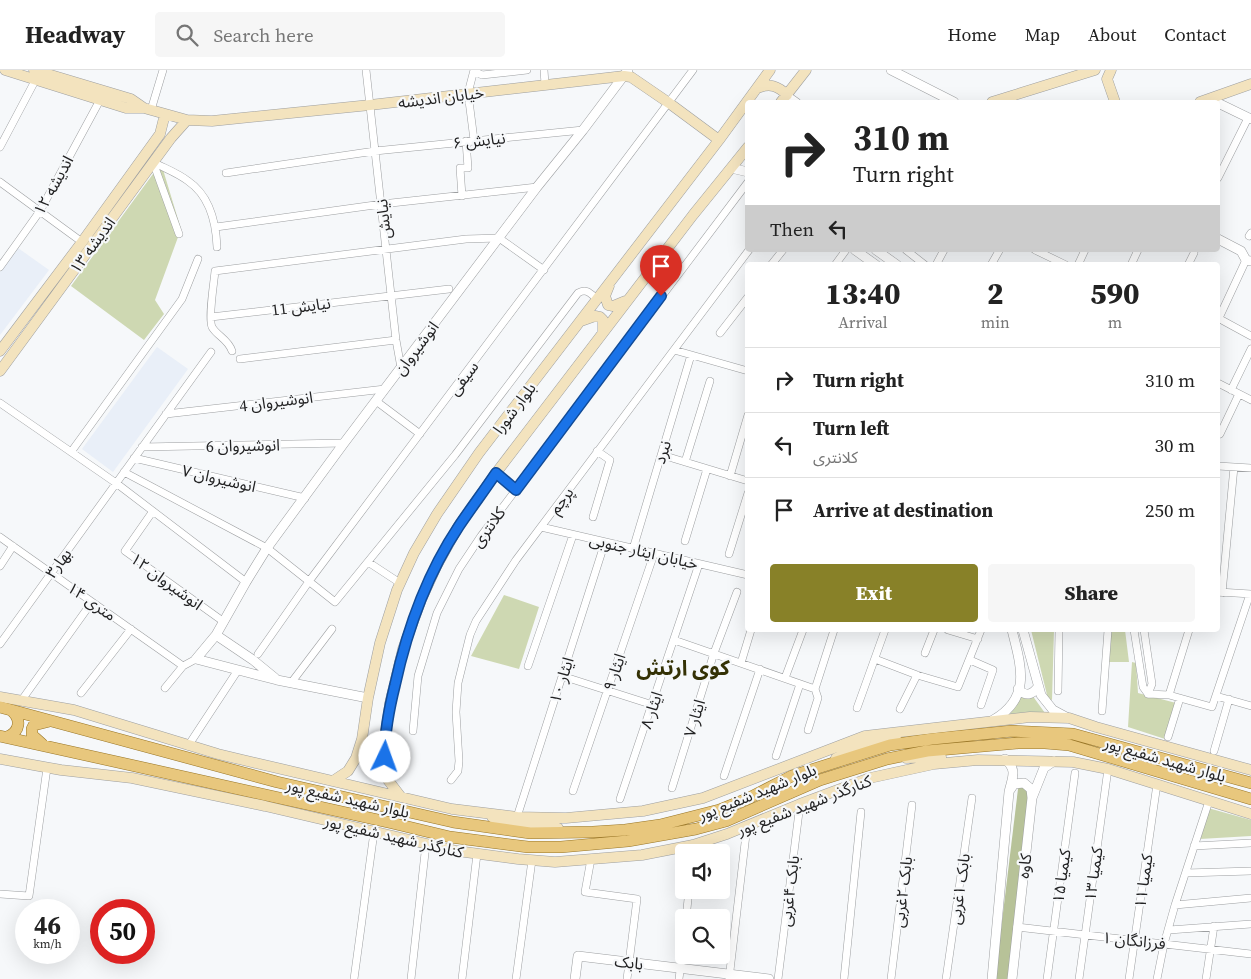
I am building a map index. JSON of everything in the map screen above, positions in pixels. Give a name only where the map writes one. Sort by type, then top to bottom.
[{"type":"main road","name":"خیابان اندیشه","points":[[5,70],[35,75],[131,99],[147,109]]},
{"type":"main road","name":"بلوار شورا","points":[[749,100],[770,70]]},
{"type":"main road","points":[[758,88],[766,84],[774,85],[784,99],[806,70]]},
{"type":"main road","points":[[998,100],[1095,70]]},
{"type":"main road","points":[[1110,70],[1107,79],[1114,100]]},
{"type":"main road","name":"خیابان اندیشه","points":[[35,75],[126,108],[147,109],[187,120],[212,121],[370,105],[626,73]]},
{"type":"main road","points":[[626,73],[669,102],[719,140]]},
{"type":"main road","points":[[1215,100],[1251,84]]},
{"type":"main road","name":"بلوار شورا","points":[[333,780],[348,771],[356,758],[362,739],[368,698],[380,644],[400,584],[414,553],[437,514],[479,453],[745,105]]},
{"type":"main road","name":"اندیشه ۱۳","points":[[0,371],[113,208],[158,137],[165,114]]},
{"type":"main road","name":"اندیشه ۱۳","points":[[0,351],[82,242],[153,162],[187,120]]},
{"type":"main road","points":[[158,137],[168,143]]},
{"type":"main road","name":"بلوار شورا","points":[[401,797],[388,780],[384,745],[390,704],[403,649],[421,600],[437,565],[458,527],[496,473],[745,151]]},
{"type":"main road","points":[[611,281],[605,296],[608,305],[618,305],[629,299]]},
{"type":"main road","points":[[581,321],[600,316],[603,320],[603,334]]},
{"type":"main road","points":[[0,697],[74,710],[218,754],[452,809],[517,817],[566,818],[616,814],[703,798],[865,736],[1030,717],[1069,718],[1251,770]]},
{"type":"main road","points":[[3,736],[14,734],[18,727],[18,719],[6,708]]},
{"type":"main road","name":"بلوار شهید شفیع پور","points":[[6,708],[277,782],[453,822],[530,833],[579,833],[625,830],[690,818],[719,810],[749,798],[792,776],[890,745],[1012,731],[1073,734],[1251,782]]},
{"type":"main road","points":[[42,744],[32,735],[32,730],[34,726],[50,721]]},
{"type":"main road","points":[[812,769],[868,744],[918,735],[942,726]]},
{"type":"main road","points":[[1096,727],[1114,736],[1158,751],[1179,763]]},
{"type":"main road","name":"بلوار شهید شفیع پور","points":[[3,736],[450,837],[528,847],[562,847],[628,841],[696,829],[747,812],[820,780],[887,759],[942,750],[1045,743],[1069,745],[1092,751],[1251,799]]},
{"type":"main road","points":[[362,739],[366,746],[372,749],[379,749],[384,745]]},
{"type":"main road","points":[[887,759],[950,757],[978,760]]},
{"type":"main road","name":"کنارگذر شهید شفیع پور","points":[[0,759],[47,768],[132,778],[477,854],[555,862],[642,855],[693,845],[748,826],[870,778],[934,764],[978,760],[1005,759],[1073,762],[1108,769],[1251,814]]},
{"type":"main road","points":[[1108,769],[1120,768],[1171,780],[1189,780]]},
{"type":"main road","points":[[196,780],[238,800]]},
{"type":"main road","points":[[484,813],[500,822],[558,828],[579,833]]},
{"type":"street","points":[[147,109],[163,70]]},
{"type":"street","name":"نیایش","points":[[366,70],[396,340],[401,368]]},
{"type":"street","points":[[462,196],[460,168],[468,168],[470,141],[468,93],[474,70],[482,75],[527,70]]},
{"type":"street","points":[[544,70],[545,84]]},
{"type":"street","name":"سیفی","points":[[258,654],[310,580],[693,70]]},
{"type":"street","points":[[891,70],[939,99]]},
{"type":"street","name":"انوشیروان","points":[[196,659],[224,622],[267,548],[344,443],[537,187],[626,73]]},
{"type":"street","points":[[0,147],[35,75]]},
{"type":"street","name":"اندیشه ۱۲","points":[[0,266],[40,211],[100,100]]},
{"type":"street","points":[[1220,106],[1249,119],[1220,174]]},
{"type":"street","name":"نیایش ۶","points":[[226,173],[375,151],[583,130]]},
{"type":"street","points":[[153,162],[188,181],[206,200],[216,227],[217,247]]},
{"type":"street","points":[[153,162],[179,234]]},
{"type":"street","points":[[731,168],[745,171]]},
{"type":"street","points":[[0,182],[82,242]]},
{"type":"street","name":"کلانتری","points":[[413,731],[418,676],[437,613],[459,569],[516,490],[745,186]]},
{"type":"street","points":[[216,227],[382,204],[537,187]]},
{"type":"street","points":[[232,351],[226,340],[212,327],[214,271],[466,239],[499,238],[544,270]]},
{"type":"street","points":[[1220,240],[1241,251],[1248,260],[1220,315]]},
{"type":"street","name":"پرچم","points":[[450,780],[458,771],[459,761],[456,712],[458,683],[470,635],[488,601],[597,451],[748,252]]},
{"type":"street","points":[[773,262],[781,252]]},
{"type":"street","points":[[858,252],[872,262]]},
{"type":"street","points":[[879,252],[893,262]]},
{"type":"street","points":[[909,252],[921,262]]},
{"type":"street","points":[[1038,252],[1051,262]]},
{"type":"street","points":[[1190,262],[1194,253]]},
{"type":"street","points":[[71,452],[182,299],[198,260]]},
{"type":"street","points":[[740,262],[745,266]]},
{"type":"street","name":"نیایش 11","points":[[211,317],[449,289]]},
{"type":"street","points":[[124,472],[267,548],[310,580],[335,602],[461,447],[578,293],[586,290],[598,299]]},
{"type":"street","points":[[720,333],[745,301]]},
{"type":"street","points":[[1220,320],[1251,336]]},
{"type":"street","points":[[240,359],[396,340]]},
{"type":"street","points":[[1231,390],[1251,349]]},
{"type":"street","points":[[674,350],[745,370]]},
{"type":"street","name":"بهار۳","points":[[0,644],[211,352]]},
{"type":"street","name":"نبرد","points":[[633,549],[691,355]]},
{"type":"street","points":[[685,462],[710,381]]},
{"type":"street","points":[[1220,384],[1251,400]]},
{"type":"street","name":"انوشیروان 4","points":[[166,414],[385,389]]},
{"type":"street","points":[[1220,434],[1239,394]]},
{"type":"street","points":[[376,401],[420,434]]},
{"type":"street","points":[[0,402],[116,483],[246,582]]},
{"type":"street","points":[[730,476],[745,425]]},
{"type":"street","name":"انوشیروان 6","points":[[142,447],[344,443]]},
{"type":"street","points":[[593,517],[610,460],[597,451]]},
{"type":"street","points":[[662,455],[745,480]]},
{"type":"street","name":"انوشیروان ۷","points":[[134,458],[304,498]]},
{"type":"street","points":[[1220,466],[1251,468]]},
{"type":"street","points":[[1148,694],[1169,695],[1212,707],[1250,594],[1220,592],[1234,467]]},
{"type":"street","points":[[685,541],[707,469]]},
{"type":"street","points":[[496,473],[516,490]]},
{"type":"street","points":[[729,554],[745,503]]},
{"type":"street","name":"انوشیروان ۱۲","points":[[153,511],[125,551],[224,622]]},
{"type":"street","name":"خیابان ایثار جنوبی","points":[[541,527],[745,575]]},
{"type":"street","points":[[528,666],[572,535]]},
{"type":"street","name":"۱۴ متری","points":[[0,537],[183,666]]},
{"type":"street","name":"ایثار ۱۰","points":[[517,817],[605,542]]},
{"type":"street","points":[[0,566],[13,546]]},
{"type":"street","name":"ایثار ۹","points":[[573,791],[654,554]]},
{"type":"street","points":[[368,562],[400,584]]},
{"type":"street","name":"ایثار ۸","points":[[620,799],[699,564]]},
{"type":"street","name":"ایثار ۷","points":[[672,788],[714,653],[737,592]]},
{"type":"street","points":[[22,701],[92,602]]},
{"type":"street","points":[[82,693],[131,629]]},
{"type":"street","points":[[291,683],[332,629]]},
{"type":"street","points":[[741,663],[750,632]]},
{"type":"street","points":[[785,678],[803,632]]},
{"type":"street","points":[[808,730],[818,698],[815,689],[833,632]]},
{"type":"street","points":[[857,708],[884,632]]},
{"type":"street","points":[[925,653],[933,632]]},
{"type":"street","points":[[955,632],[978,639]]},
{"type":"street","points":[[875,659],[916,675],[958,687],[980,632]]},
{"type":"street","points":[[991,721],[1005,713],[1015,700],[1018,689],[1021,668],[1012,632]]},
{"type":"street","points":[[1024,632],[1041,695],[1047,705],[1053,710],[1069,718]]},
{"type":"street","points":[[1058,691],[1059,632]]},
{"type":"street","points":[[1102,711],[1108,632]]},
{"type":"street","points":[[1134,632],[1143,687],[1148,694]]},
{"type":"street","points":[[1144,632],[1152,684],[1148,694]]},
{"type":"street","points":[[1169,695],[1188,632]]},
{"type":"street","points":[[216,634],[253,660],[277,680]]},
{"type":"street","points":[[674,640],[815,689]]},
{"type":"street","points":[[1136,646],[1146,644]]},
{"type":"street","points":[[166,688],[183,666],[196,659],[277,680],[368,698]]},
{"type":"street","points":[[970,660],[993,670],[981,705]]},
{"type":"street","points":[[724,776],[760,669]]},
{"type":"street","points":[[188,746],[238,670]]},
{"type":"street","points":[[900,709],[916,675]]},
{"type":"street","points":[[562,676],[652,705]]},
{"type":"street","points":[[776,756],[800,684]]},
{"type":"street","points":[[1018,689],[1027,695],[1032,694],[1038,687]]},
{"type":"street","points":[[1216,696],[1251,706]]},
{"type":"street","points":[[1168,737],[1180,698]]},
{"type":"street","points":[[1214,751],[1229,700]]},
{"type":"street","name":"کاوه","points":[[992,979],[1009,792],[1013,769],[1011,764],[1005,759]]},
{"type":"street","name":"کاوه","points":[[1012,979],[1032,798],[1044,768],[1054,761]]},
{"type":"street","points":[[0,894],[28,896],[47,768]]},
{"type":"street","name":"کیمیا ۱۳","points":[[1079,979],[1108,769]]},
{"type":"street","name":"کیمیا ۱۵","points":[[1047,979],[1075,773]]},
{"type":"street","points":[[1009,792],[1014,784],[1024,783],[1031,789],[1032,798]]},
{"type":"street","name":"کیمیا ۱۱","points":[[1129,979],[1157,784]]},
{"type":"street","name":"بابک ۱غربی","points":[[946,979],[972,798]]},
{"type":"street","points":[[1157,979],[1175,905],[1209,801]]},
{"type":"street","name":"بابک ۴غربی","points":[[778,979],[800,804]]},
{"type":"street","name":"بابک ۲غربی","points":[[891,979],[912,805]]},
{"type":"street","points":[[844,979],[862,812]]},
{"type":"street","points":[[729,977],[748,826]]},
{"type":"street","points":[[354,979],[374,832]]},
{"type":"street","points":[[1194,846],[1251,843]]},
{"type":"street","points":[[411,979],[426,844]]},
{"type":"street","points":[[462,979],[477,854]]},
{"type":"street","points":[[591,859],[585,892],[637,899],[627,979]]},
{"type":"street","points":[[516,979],[532,860]]},
{"type":"street","points":[[1186,873],[1251,871]]},
{"type":"street","points":[[1175,905],[1251,898]]},
{"type":"street","points":[[1169,930],[1251,924]]},
{"type":"street","points":[[1206,979],[1214,926]]},
{"type":"street","name":"فرزانگان ۱","points":[[1017,927],[1251,954]]},
{"type":"street","name":"بابک","points":[[576,979],[578,956],[680,968],[729,977],[769,979]]},
{"type":"street","points":[[679,979],[681,964]]},
{"type":"shaded area","points":[[18,248],[49,270],[0,335],[0,272]]},
{"type":"shaded area","points":[[157,347],[188,369],[113,472],[82,449]]},
{"type":"green space","points":[[161,163],[181,229],[155,300],[164,314],[144,340],[71,286]]},
{"type":"green space","points":[[504,595],[539,607],[519,669],[471,656]]},
{"type":"green space","points":[[1031,632],[1054,632],[1052,700],[1048,699]]},
{"type":"green space","points":[[1110,632],[1125,632],[1129,662],[1108,662]]},
{"type":"green space","points":[[1132,662],[1136,663],[1138,693],[1176,703],[1165,739],[1128,727]]},
{"type":"green space","points":[[1032,695],[1045,713],[1009,715],[1016,706],[1019,696],[1027,698]]},
{"type":"green space","points":[[1020,786],[1030,788],[1009,979],[995,979],[1018,789]]},
{"type":"green space","points":[[1208,808],[1251,820],[1251,836],[1200,839]]},
{"type":"district","name":"کوی ارتش","points":[[683,667]]},
{"type":"route","points":[[385,757],[384,745],[390,704],[403,649],[421,600],[437,565],[458,527],[496,473],[516,490],[661,296]]}]
